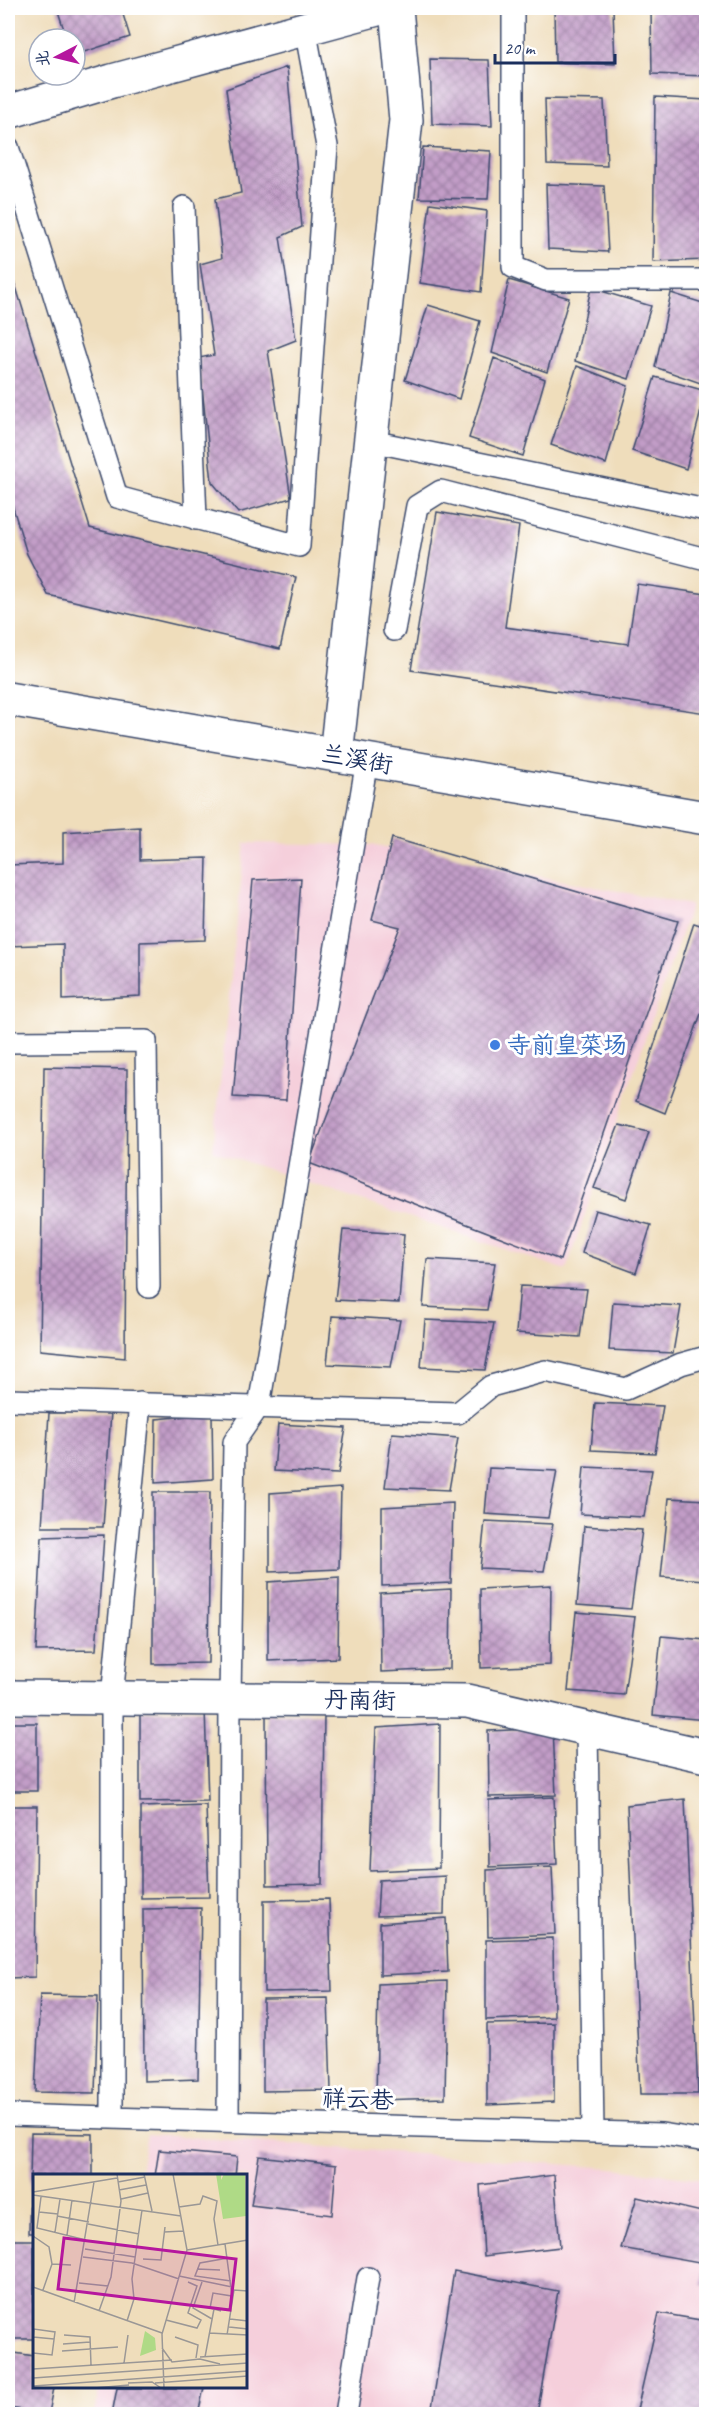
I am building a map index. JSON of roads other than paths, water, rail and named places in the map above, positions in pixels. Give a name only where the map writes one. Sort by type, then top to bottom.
[{"type":"street","points":[[8,112],[112,81],[381,8]]},
{"type":"street","points":[[352,758],[371,441],[406,120],[396,8]]},
{"type":"street","name":"兰溪街","points":[[8,699],[706,818]]},
{"type":"street","name":"丹南街","points":[[8,1697],[466,1701],[706,1756]]},
{"type":"lane","points":[[513,8],[513,267],[546,280],[706,280]]},
{"type":"lane","points":[[8,147],[117,498],[299,546],[327,146],[305,28]]},
{"type":"lane","points":[[184,207],[196,519]]},
{"type":"lane","points":[[371,441],[706,510]]},
{"type":"lane","points":[[394,630],[417,506],[441,491],[706,559]]},
{"type":"lane","points":[[228,2121],[234,1442],[259,1406],[352,758]]},
{"type":"lane","points":[[8,1042],[146,1041],[149,1287]]},
{"type":"lane","points":[[8,1400],[458,1413],[491,1386],[545,1371],[626,1389],[681,1364],[706,1357]]},
{"type":"lane","points":[[112,2118],[112,1698],[140,1404]]},
{"type":"lane","points":[[587,1729],[593,2132]]},
{"type":"lane","name":"祥云巷","points":[[8,2115],[662,2134],[706,2141]]},
{"type":"lane","points":[[346,2415],[368,2278]]},
{"type":"place","name":"寺前皇菜场","points":[[495,1045]]}]
